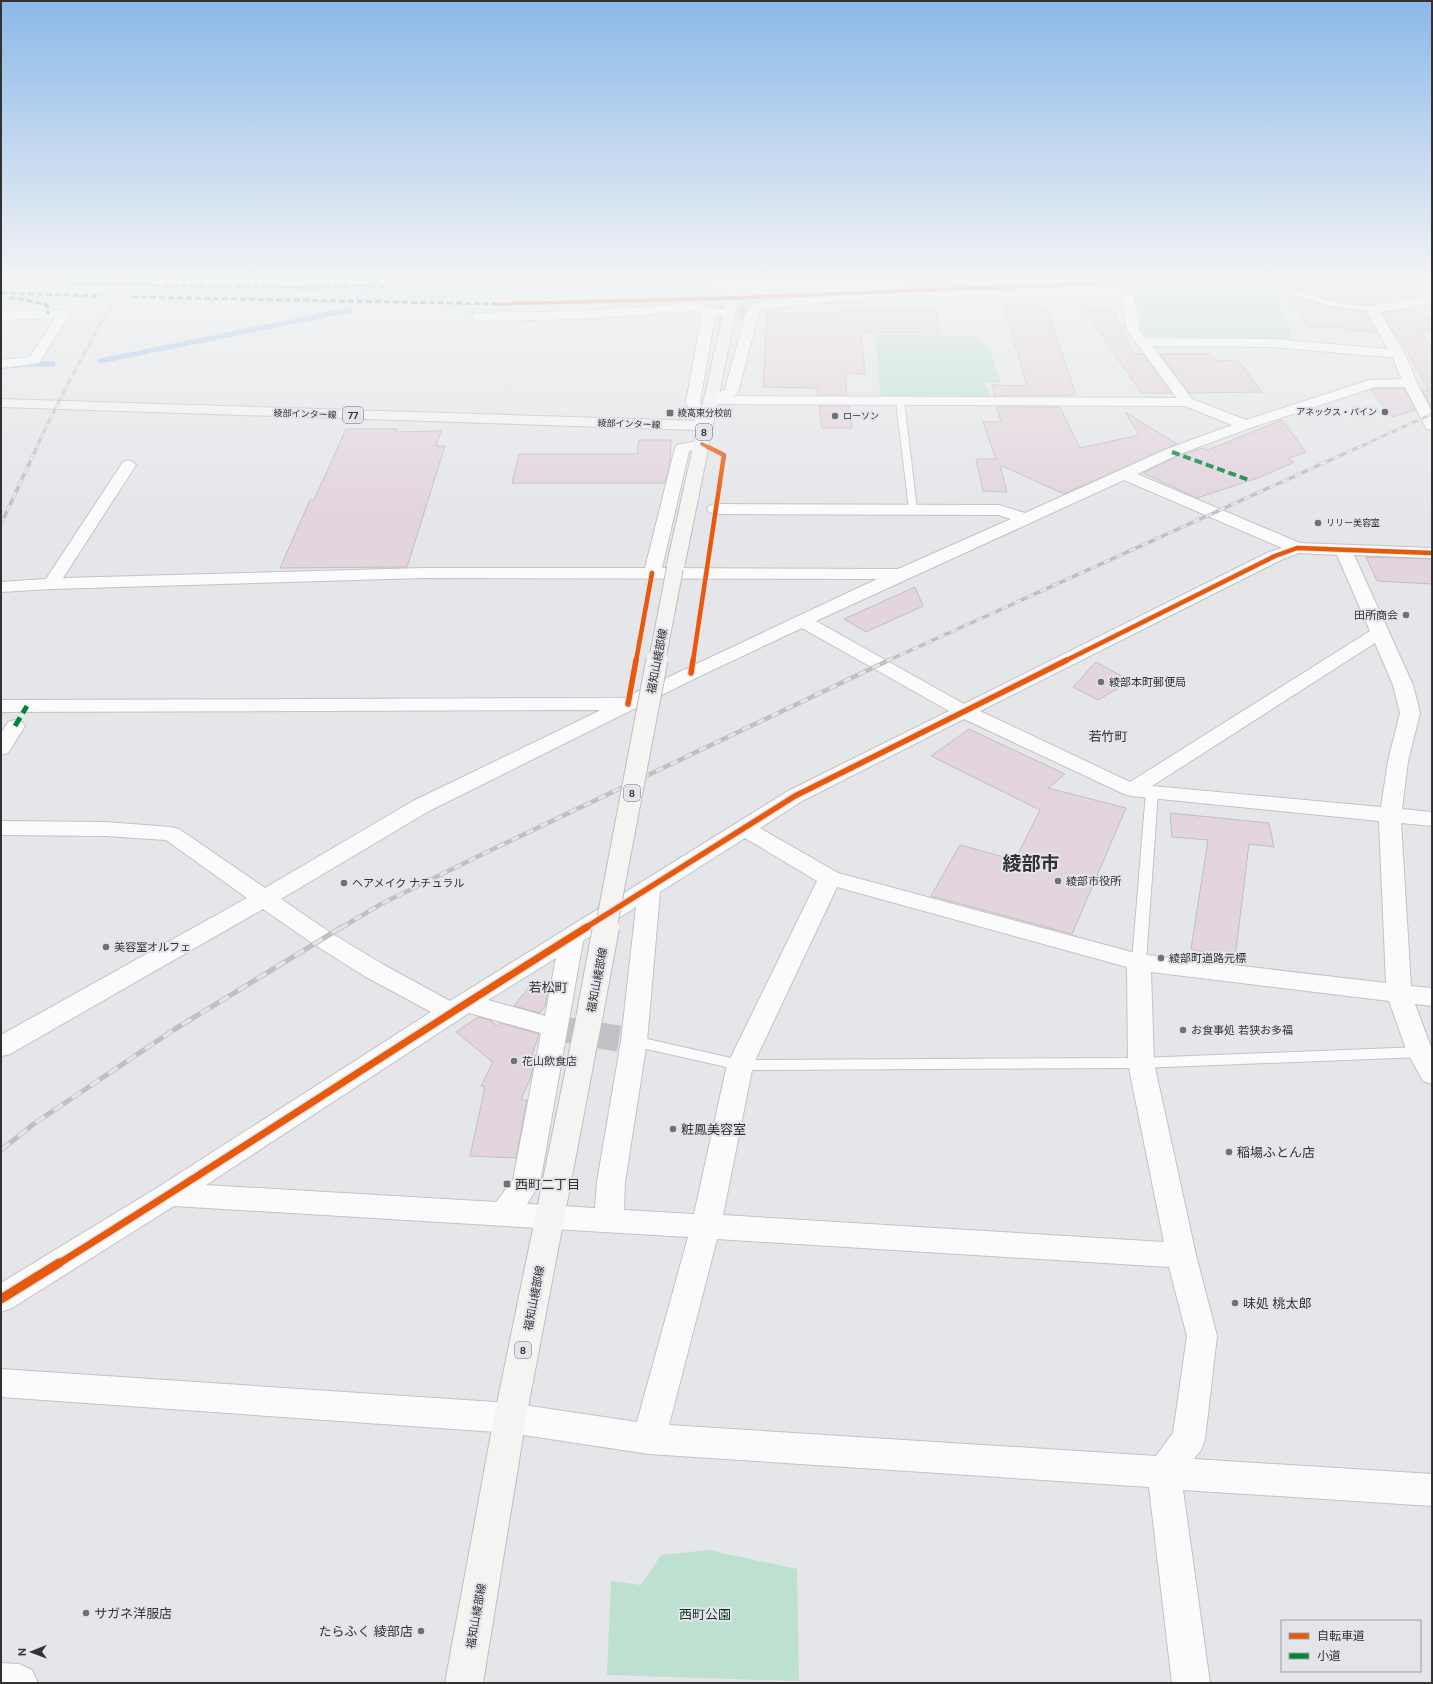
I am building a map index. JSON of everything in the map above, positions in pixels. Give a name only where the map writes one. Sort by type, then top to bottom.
[{"type":"main road","name":"福知山綾部線","points":[[464,1683],[510,1418],[589,1019],[675,568],[720,357]]},
{"type":"main road","name":"綾部インター線","points":[[2,404],[705,426]]},
{"type":"street","points":[[1,364],[34,360],[36,357]]},
{"type":"street","points":[[704,357],[693,402],[705,426]]},
{"type":"street","points":[[711,400],[732,392],[740,357]]},
{"type":"street","points":[[1153,357],[1187,402]]},
{"type":"street","points":[[1399,357],[1410,383],[1432,426]]},
{"type":"street","points":[[1,1047],[264,899],[421,806],[628,704],[902,574],[1172,452],[1245,425],[1374,383],[1410,383]]},
{"type":"street","points":[[711,400],[1187,402],[1245,425]]},
{"type":"street","points":[[652,573],[682,448],[702,444]]},
{"type":"street","points":[[52,584],[128,465]]},
{"type":"street","points":[[1124,474],[1297,548]]},
{"type":"street","points":[[715,509],[999,510],[1026,518]]},
{"type":"street","points":[[1,1299],[170,1194],[458,1007],[649,889],[795,796],[1275,556],[1297,548],[1432,553]]},
{"type":"street","points":[[1343,549],[1403,685],[1410,713],[1398,760],[1390,816],[1399,994],[1420,1052],[1432,1074]]},
{"type":"street","points":[[1,587],[52,584],[424,573],[902,574]]},
{"type":"street","points":[[803,621],[963,711],[1131,790],[1432,819]]},
{"type":"street","points":[[1131,790],[1379,633]]},
{"type":"street","points":[[1,706],[628,704]]},
{"type":"street","points":[[1,749],[15,726]]},
{"type":"street","points":[[1,828],[105,829],[171,834],[323,939],[375,971],[458,1007],[555,1028]]},
{"type":"street","points":[[746,828],[759,838],[830,878],[1139,962],[1432,997]]},
{"type":"street","points":[[649,1439],[706,1226],[740,1065],[830,878]]},
{"type":"street","points":[[609,1221],[611,1182],[634,1041],[649,889]]},
{"type":"street","points":[[503,1214],[526,1183],[572,936]]},
{"type":"street","points":[[1139,962],[1141,1063],[1182,1255],[1202,1336],[1189,1439],[1164,1472],[1191,1683]]},
{"type":"street","points":[[170,1194],[1182,1255]]},
{"type":"street","points":[[1,1383],[510,1418],[649,1439],[1432,1490]]},
{"type":"street","points":[[1,1682],[19,1683]]},
{"type":"lane","points":[[900,401],[913,509]]},
{"type":"lane","points":[[1139,962],[1152,792]]},
{"type":"lane","points":[[634,1041],[740,1065],[1141,1063],[1420,1052]]},
{"type":"green space","points":[[877,357],[992,357],[1001,383],[985,383],[991,398],[881,397]]},
{"type":"green space","name":"西町公園","points":[[708,1550],[797,1569],[799,1681],[607,1675],[611,1581],[641,1585],[661,1555]]},
{"type":"building","points":[[765,357],[863,357],[865,374],[845,373],[847,395],[818,395],[817,388],[763,387]]},
{"type":"building","points":[[1018,357],[1063,357],[1076,395],[995,396],[992,385],[1027,386]]},
{"type":"building","points":[[1116,357],[1145,357],[1171,393],[1141,393]]},
{"type":"building","points":[[1162,357],[1213,357],[1216,361],[1238,360],[1262,392],[1189,393]]},
{"type":"building","points":[[1410,357],[1432,357],[1432,404],[1430,405],[1422,390],[1429,390]]},
{"type":"building","points":[[1405,389],[1415,410],[1392,417],[1371,390]]},
{"type":"building","points":[[819,406],[849,406],[852,428],[822,428]]},
{"type":"building","points":[[997,407],[1060,407],[1080,448],[1139,435],[1125,412],[1177,444],[1064,494],[1000,465],[1007,492],[983,491],[976,459],[996,459],[983,422],[1001,422]]},
{"type":"building","points":[[1282,420],[1306,452],[1287,459],[1294,462],[1261,477],[1197,498],[1143,473],[1178,456],[1203,448],[1208,450]]},
{"type":"building","points":[[346,429],[397,429],[395,432],[441,431],[436,446],[445,446],[407,567],[280,568],[310,500],[314,500]]},
{"type":"building","points":[[639,440],[671,440],[670,464],[665,483],[512,483],[519,454],[637,454]]},
{"type":"building","points":[[1366,557],[1432,559],[1432,584],[1377,581]]},
{"type":"building","points":[[915,587],[923,606],[866,632],[844,619]]},
{"type":"building","points":[[1096,662],[1131,681],[1098,700],[1073,687]]},
{"type":"building","points":[[969,729],[1065,774],[1048,788],[1126,808],[1072,934],[931,896],[960,845],[1015,860],[1040,810],[931,756]]},
{"type":"building","points":[[1170,813],[1269,823],[1274,847],[1249,844],[1235,959],[1191,949],[1208,840],[1172,837]]},
{"type":"building","points":[[533,982],[549,987],[545,1006],[540,1013],[514,1006]]},
{"type":"building","points":[[478,1017],[490,1020],[497,1026],[500,1023],[539,1034],[532,1055],[535,1055],[531,1076],[521,1100],[527,1100],[516,1158],[470,1156],[485,1087],[481,1086],[493,1062],[456,1032]]},
{"type":"waterway","points":[[100,361],[122,357]]},
{"type":"waterway","points":[[1,367],[26,364],[53,364]]},
{"type":"tunnel","points":[[555,1028],[634,1041]]},
{"type":"railway","points":[[36,448],[82,357]]},
{"type":"railway","points":[[1357,448],[1432,414]]},
{"type":"railway","points":[[1,524],[37,447]]},
{"type":"railway","points":[[887,661],[1359,447]]},
{"type":"railway","points":[[341,928],[381,904],[489,851],[889,660]]},
{"type":"railway","points":[[1,1150],[35,1123],[175,1029],[342,927]]},
{"type":"marked path","points":[[1172,452],[1249,480]]},
{"type":"marked path","points":[[15,726],[27,706]]},
{"type":"cycle path","points":[[691,673],[724,455],[702,444]]},
{"type":"cycle path","points":[[1,1299],[170,1194],[451,1012],[795,796],[1275,556],[1297,548],[1432,553]]},
{"type":"cycle path","points":[[628,704],[652,573]]},
{"type":"place","name":"アネックス・パイン","points":[[1385,412]]},
{"type":"place","name":"綾高東分校前","points":[[670,413]]},
{"type":"place","name":"ローソン","points":[[835,416]]},
{"type":"place","name":"リリー美容室","points":[[1318,523]]},
{"type":"place","name":"田所商会","points":[[1406,615]]},
{"type":"place","name":"綾部本町郵便局","points":[[1101,682]]},
{"type":"place","name":"綾部市役所","points":[[1058,881]]},
{"type":"place","name":"ヘアメイク ナチュラル","points":[[344,883]]},
{"type":"place","name":"美容室オルフェ","points":[[106,947]]},
{"type":"place","name":"綾部町道路元標","points":[[1161,958]]},
{"type":"place","name":"お食事処 若狭お多福","points":[[1183,1030]]},
{"type":"place","name":"花山飲食店","points":[[514,1061]]},
{"type":"place","name":"粧鳳美容室","points":[[673,1129]]},
{"type":"place","name":"稲場ふとん店","points":[[1229,1152]]},
{"type":"place","name":"西町二丁目","points":[[507,1184]]},
{"type":"place","name":"味処 桃太郎","points":[[1235,1303]]},
{"type":"place","name":"サガネ洋服店","points":[[86,1613]]},
{"type":"place","name":"たらふく 綾部店","points":[[421,1631]]},
{"type":"district","name":"若竹町","points":[[1108,736]]},
{"type":"district","name":"綾部市","points":[[1031,863]]},
{"type":"district","name":"若松町","points":[[548,987]]}]
